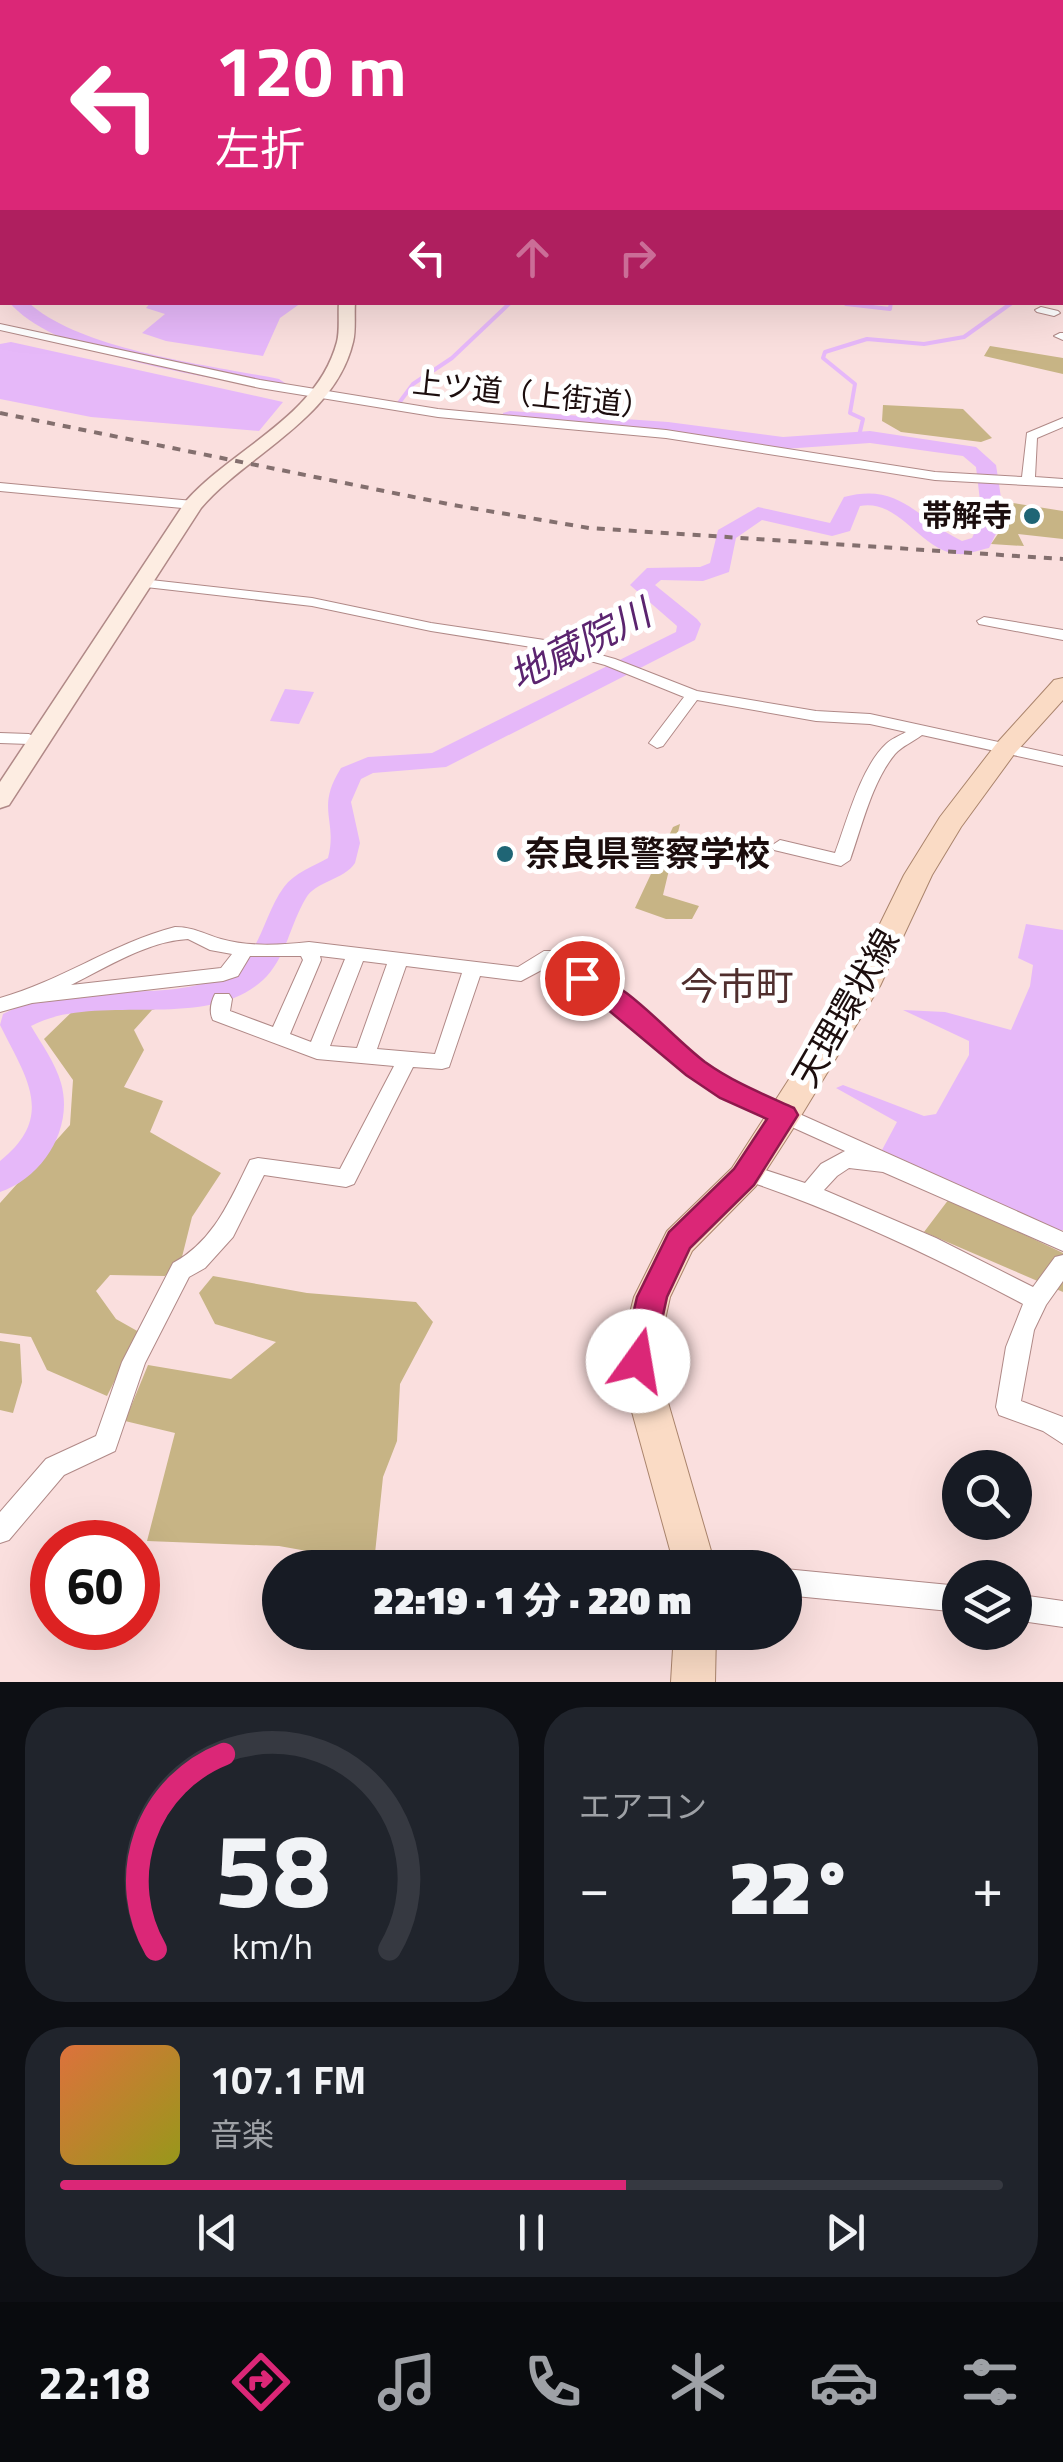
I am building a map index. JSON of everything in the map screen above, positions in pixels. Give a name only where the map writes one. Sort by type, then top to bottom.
[{"type":"main road","name":"天理環状線","points":[[691,1550],[638,1361],[652,1297],[680,1240],[747,1172],[866,986],[926,862],[950,823],[1006,748],[1063,685]]},
{"type":"main road","points":[[693,1682],[694,1650]]},
{"type":"street","points":[[0,800],[193,505],[214,481],[290,426],[317,390],[342,351],[348,305]]},
{"type":"street","name":"上ツ道（上街道）","points":[[0,327],[466,416],[592,424],[936,476],[1063,482]]},
{"type":"street","points":[[317,390],[404,397],[592,424]]},
{"type":"street","points":[[1028,480],[1031,436],[1063,422]]},
{"type":"street","points":[[0,487],[193,505]]},
{"type":"street","points":[[142,583],[312,602],[431,627],[570,649],[694,694],[816,716],[870,719],[1063,761]]},
{"type":"street","points":[[984,621],[1063,635]]},
{"type":"street","points":[[657,744],[694,694]]},
{"type":"street","points":[[780,846],[842,860],[870,789],[892,748],[919,729]]},
{"type":"street","points":[[0,738],[29,739]]},
{"type":"street","points":[[0,1005],[32,996],[160,936],[186,932],[213,944],[249,949],[356,952],[521,974],[551,956],[614,999],[696,1068],[730,1090],[1063,1242]]},
{"type":"street","points":[[278,1038],[312,960],[309,948]]},
{"type":"street","points":[[249,949],[223,984],[220,1015],[317,1052],[406,1061],[442,1062],[473,970]]},
{"type":"street","points":[[317,1052],[356,952]]},
{"type":"street","points":[[364,1057],[399,958]]},
{"type":"street","points":[[32,996],[223,984]]},
{"type":"street","points":[[0,1531],[55,1467],[106,1443],[134,1362],[181,1270],[197,1261],[225,1231],[258,1166],[346,1178],[406,1061]]},
{"type":"street","points":[[810,1192],[846,1158],[886,1164]]},
{"type":"street","points":[[747,1172],[810,1192],[940,1248],[1033,1298]]},
{"type":"street","points":[[1063,1264],[1033,1298],[1014,1358],[1008,1406],[1052,1423],[1063,1433]]},
{"type":"street","points":[[802,1584],[942,1598]]},
{"type":"street","points":[[1032,1609],[1063,1614]]},
{"type":"shaded area","points":[[298,305],[280,318],[263,356],[166,341],[142,333],[165,314],[146,308]]},
{"type":"shaded area","points":[[11,342],[283,402],[259,431],[91,417],[0,399],[0,344]]},
{"type":"shaded area","points":[[990,346],[1063,358],[1063,374],[984,356]]},
{"type":"shaded area","points":[[883,405],[963,409],[992,438],[981,442],[901,432],[882,421]]},
{"type":"shaded area","points":[[1000,501],[1063,511],[1063,539],[1018,534],[1024,546],[991,544],[1000,531]]},
{"type":"shaded area","points":[[285,689],[314,692],[299,724],[270,721]]},
{"type":"shaded area","points":[[680,824],[663,895],[699,906],[692,919],[666,919],[635,908],[673,827]]},
{"type":"shaded area","points":[[1026,924],[1063,930],[1063,1230],[1059,1232],[882,1150],[897,1122],[836,1088],[843,1085],[924,1116],[936,1114],[969,1055],[969,1041],[903,1010],[945,1012],[1011,1030],[1030,986],[1033,965],[1018,958]]},
{"type":"shaded area","points":[[205,985],[206,993],[152,1010],[134,1030],[144,1050],[124,1087],[163,1101],[150,1132],[221,1173],[192,1217],[182,1257],[165,1276],[110,1275],[96,1291],[116,1319],[139,1332],[107,1396],[47,1370],[31,1337],[0,1333],[0,1203],[70,1125],[73,1080],[44,1039],[79,1005]]},
{"type":"shaded area","points":[[949,1199],[1063,1253],[1063,1292],[924,1232]]},
{"type":"shaded area","points":[[213,1276],[307,1293],[416,1302],[433,1322],[400,1384],[397,1441],[383,1477],[375,1550],[160,1541],[160,1520],[152,1520],[175,1433],[125,1421],[148,1365],[231,1379],[276,1342],[215,1324],[199,1293]]},
{"type":"shaded area","points":[[0,1341],[20,1344],[22,1382],[13,1413],[0,1410]]},
{"type":"waterway","name":"地蔵院川","points":[[20,305],[34,318],[104,348],[279,385]]},
{"type":"waterway","points":[[399,403],[413,384],[452,358],[508,305]]},
{"type":"waterway","points":[[855,305],[890,309],[891,305]]},
{"type":"waterway","points":[[859,436],[863,419],[850,413],[855,384],[823,358],[825,352],[867,339],[924,344],[964,337],[1009,305]]},
{"type":"waterway","name":"地蔵院川","points":[[0,1179],[38,1143],[48,1114],[45,1082],[14,1022],[34,1011],[62,1005],[202,994],[230,986],[251,974],[270,946],[294,893],[341,863],[346,843],[338,802],[350,774],[368,765],[437,761],[687,635],[689,624],[641,585],[655,573],[703,574],[721,567],[726,535],[758,513],[832,530],[842,526],[851,501],[881,500],[895,505],[959,548],[981,543],[993,517],[986,465],[969,451],[870,437],[783,443],[668,428],[510,417]]},
{"type":"railway","points":[[0,413],[453,505],[589,528],[1063,559]]},
{"type":"place","name":"帯解寺","points":[[1032,516]]},
{"type":"place","name":"奈良県警察学校","points":[[505,854]]},
{"type":"district","name":"今市町","points":[[737,987]]},
{"type":"route","points":[[582,978],[614,999],[696,1068],[730,1090],[784,1115],[744,1177],[680,1240],[652,1297],[638,1361]]}]
